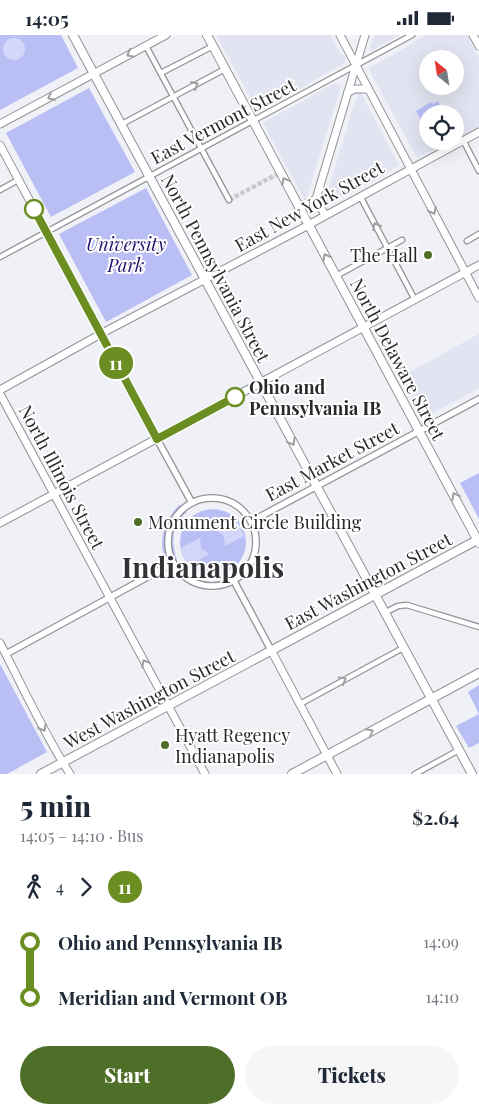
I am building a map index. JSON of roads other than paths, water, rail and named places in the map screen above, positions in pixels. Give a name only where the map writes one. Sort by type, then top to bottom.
[{"type":"main road","name":"North Pennsylvania Street","points":[[74,35],[472,774]]},
{"type":"main road","points":[[0,125],[166,35]]},
{"type":"main road","name":"North Delaware Street","points":[[207,35],[478,540]]},
{"type":"main road","points":[[340,35],[479,298]]},
{"type":"main road","points":[[325,215],[316,199],[365,35]]},
{"type":"main road","points":[[473,35],[479,45]]},
{"type":"main road","points":[[348,92],[355,89],[368,89]]},
{"type":"main road","name":"East New York Street","points":[[464,140],[479,132]]},
{"type":"main road","points":[[0,145],[157,439]]},
{"type":"main road","name":"East New York Street","points":[[0,390],[444,150]]},
{"type":"main road","points":[[299,207],[316,199]]},
{"type":"main road","points":[[0,523],[479,265]]},
{"type":"main road","name":"North Illinois Street","points":[[0,394],[204,774]]},
{"type":"main road","name":"East Washington Street","points":[[271,651],[478,540]]},
{"type":"main road","points":[[0,643],[38,719],[70,774]]},
{"type":"main road","points":[[271,651],[338,774]]},
{"type":"main road","name":"West Washington Street","points":[[41,774],[271,651]]},
{"type":"main road","points":[[292,774],[479,673]]},
{"type":"street","name":"East Vermont Street","points":[[0,257],[412,35]]},
{"type":"street","points":[[146,45],[229,200]]},
{"type":"street","points":[[161,73],[213,46]]},
{"type":"street","points":[[122,124],[225,69]]},
{"type":"street","points":[[464,142],[477,163],[479,171]]},
{"type":"street","points":[[0,190],[18,180]]},
{"type":"street","points":[[360,196],[415,300]]},
{"type":"street","points":[[467,241],[479,234]]},
{"type":"street","points":[[336,276],[402,240]]},
{"type":"street","name":"East Market Street","points":[[252,521],[479,399]]},
{"type":"street","points":[[157,439],[192,503]]},
{"type":"street","points":[[208,498],[226,499],[241,508],[252,521],[257,537],[255,555],[246,571],[234,581],[217,586],[199,585],[184,577],[173,563],[168,548],[169,533],[175,518],[185,507],[192,503],[208,498]]},
{"type":"street","points":[[6,654],[173,563]]},
{"type":"street","points":[[234,581],[271,651]]},
{"type":"street","points":[[384,613],[398,606],[407,605],[479,627]]},
{"type":"street","points":[[300,703],[403,648]]},
{"type":"street","points":[[415,774],[459,750]]},
{"type":"tunnel","points":[[229,200],[281,172]]},
{"type":"place","name":"The Hall","points":[[428,255]]},
{"type":"place","name":"Ohio and Pennsylvania IB","points":[[235,397]]},
{"type":"place","name":"Monument Circle Building","points":[[138,522]]},
{"type":"place","name":"Hyatt Regency Indianapolis","points":[[165,745]]},
{"type":"district","name":"Indianapolis","points":[[203,566]]},
{"type":"park label","name":"University Park","points":[[126,254]]}]
